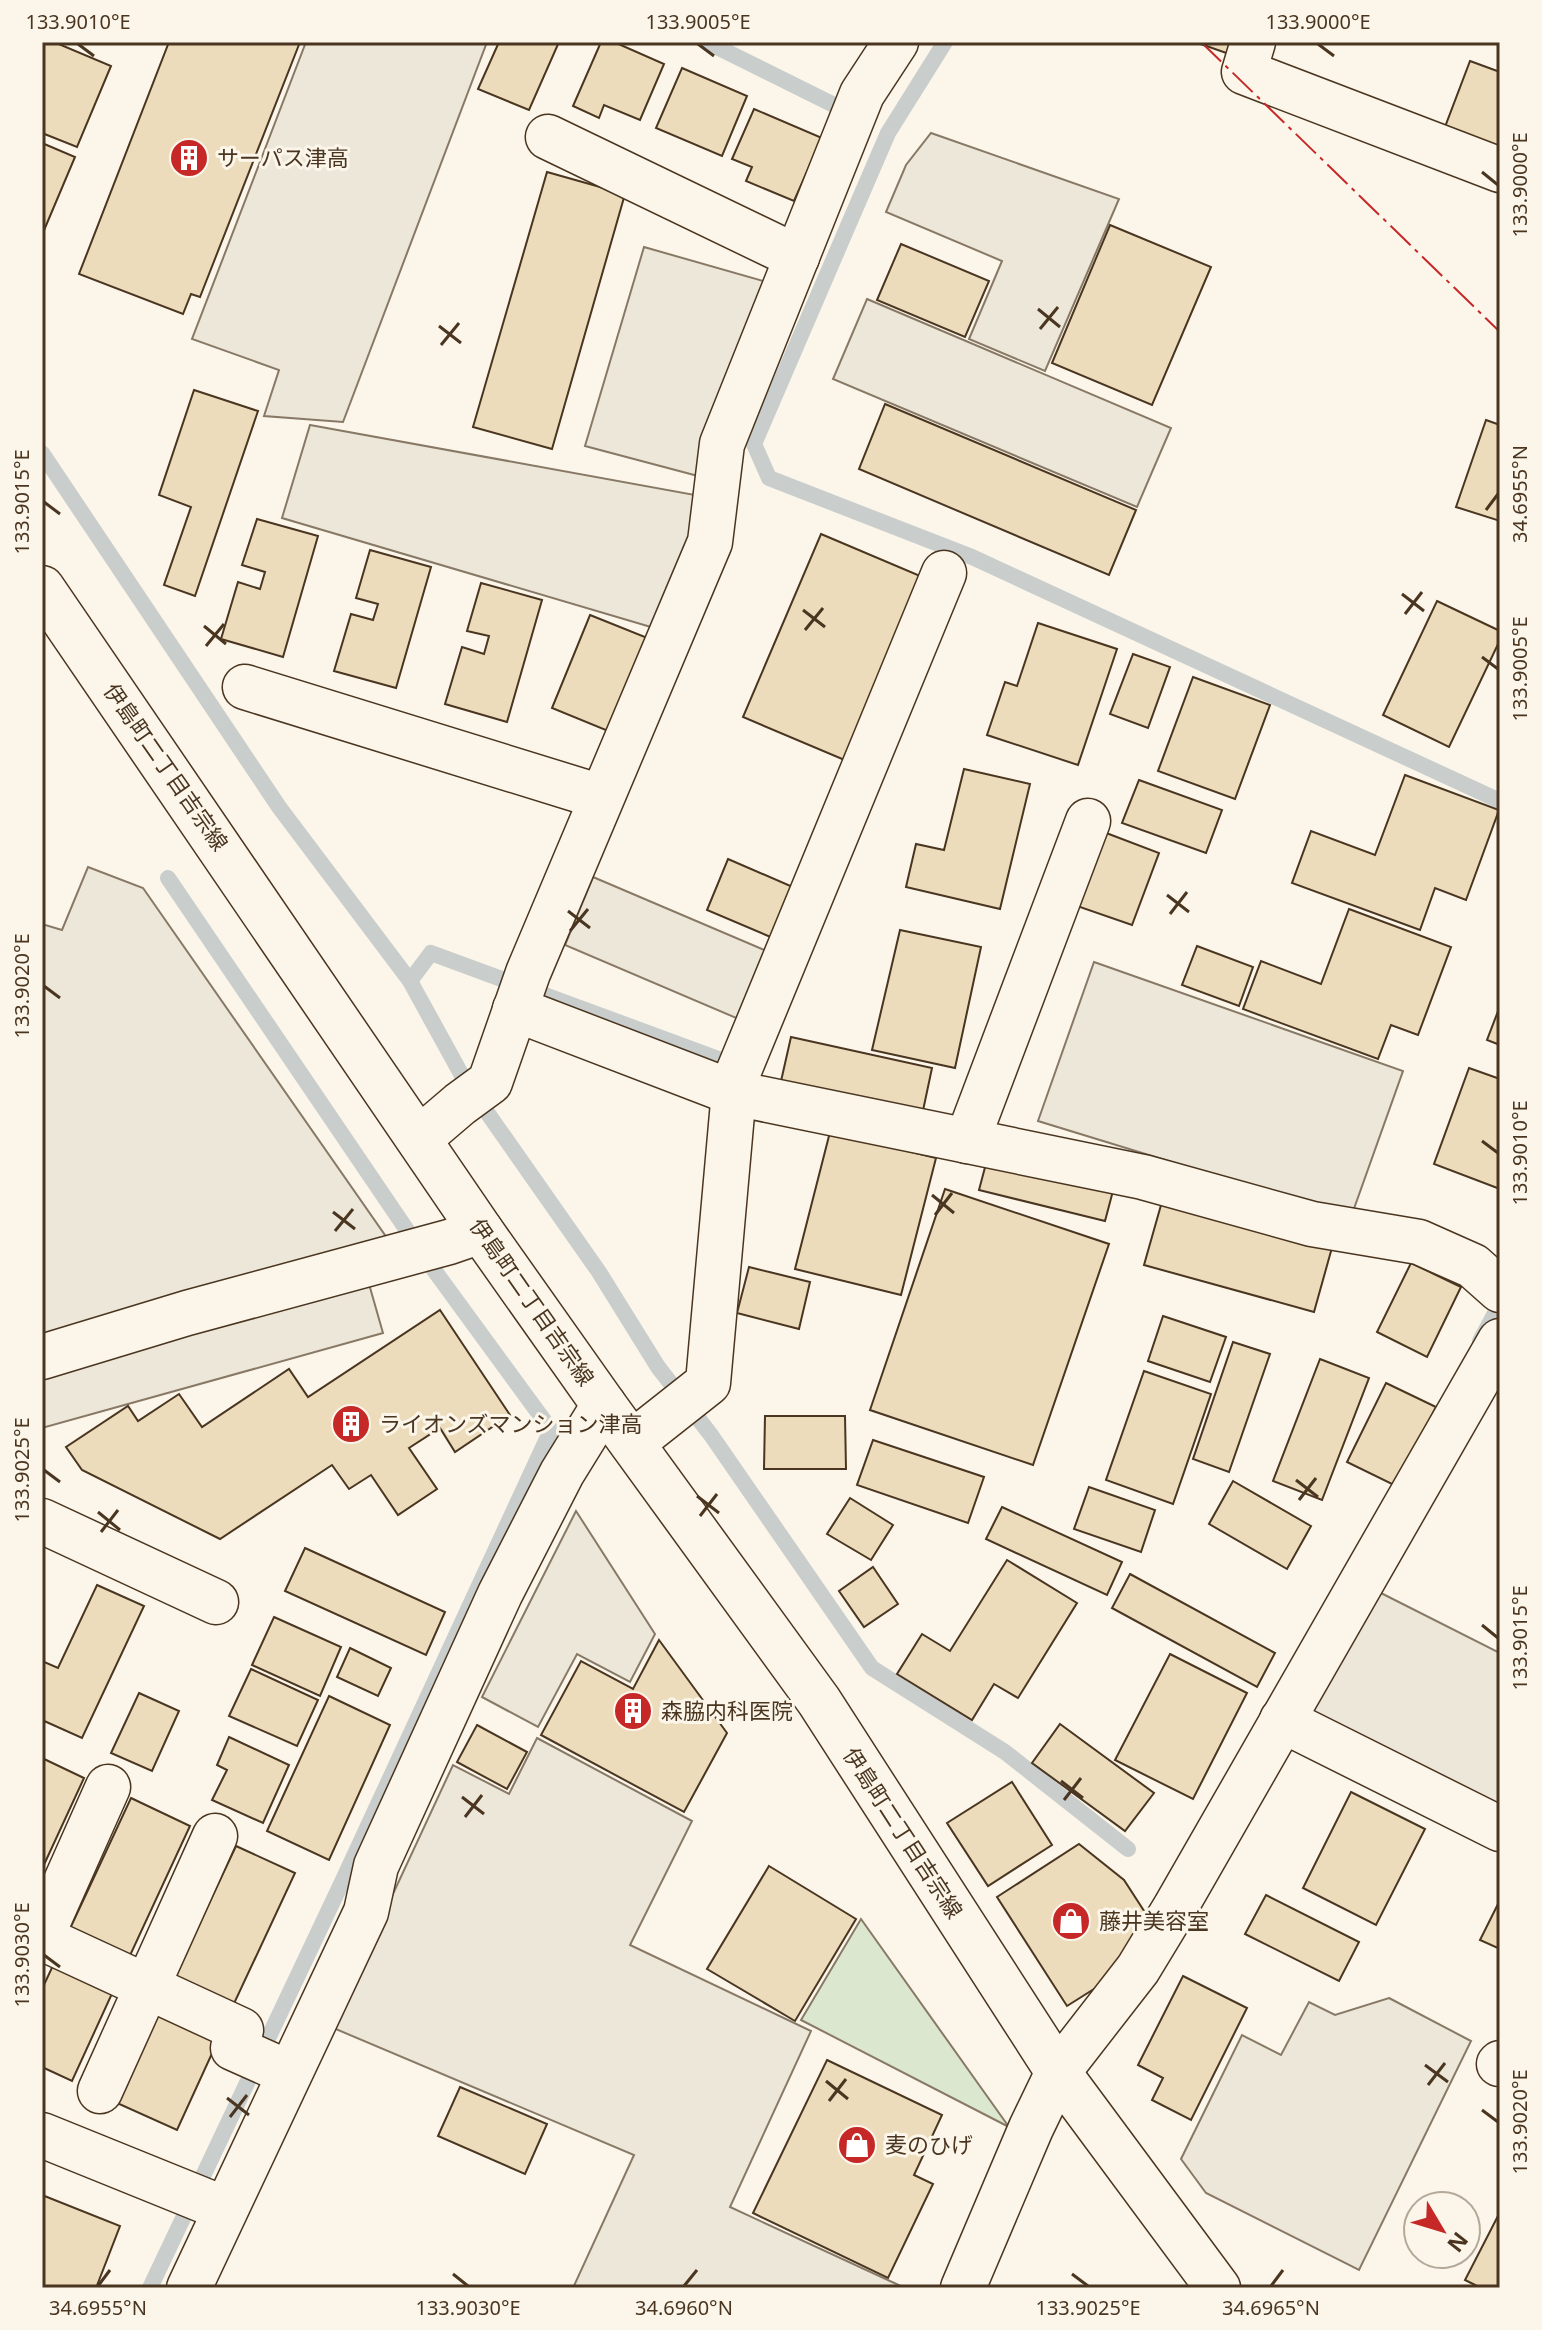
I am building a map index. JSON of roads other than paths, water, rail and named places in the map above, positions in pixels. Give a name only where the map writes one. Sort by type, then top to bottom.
[{"type":"street","points":[[419,1139],[475,1093],[521,993],[710,542],[722,444],[862,94],[896,42]]},
{"type":"street","points":[[1253,42],[1244,72],[1500,170]]},
{"type":"street","points":[[548,137],[797,257]]},
{"type":"street","points":[[632,1443],[708,1383],[738,1075],[944,573]]},
{"type":"street","name":"伊島町二丁目吉宗線","points":[[42,588],[481,1231],[819,1701],[1058,2072],[1218,2288]]},
{"type":"street","points":[[245,687],[601,797]]},
{"type":"street","points":[[967,1141],[1088,821]]},
{"type":"street","points":[[521,993],[738,1075],[967,1141],[1143,1177],[1312,1224],[1419,1242],[1473,1266],[1500,1290]]},
{"type":"street","points":[[42,1357],[481,1231]]},
{"type":"street","points":[[963,2288],[1058,2072],[1138,1969],[1500,1341]]},
{"type":"street","points":[[189,2288],[204,2201],[269,2064],[366,1912],[376,1866],[500,1594],[570,1459],[604,1405]]},
{"type":"street","points":[[42,1521],[216,1602]]},
{"type":"street","points":[[1282,1720],[1500,1829]]},
{"type":"street","points":[[108,1787],[42,1936],[241,2030],[233,2048],[269,2064]]},
{"type":"street","points":[[100,2091],[215,1836]]},
{"type":"street","points":[[42,2135],[204,2201]]},
{"type":"waterway","points":[[707,42],[834,105]]},
{"type":"waterway","points":[[945,42],[888,133],[754,444],[769,478],[972,557],[1500,801]]},
{"type":"waterway","points":[[42,453],[279,807],[410,981],[465,1081],[599,1272],[658,1367],[711,1435],[872,1668],[1005,1752],[1128,1849]]},
{"type":"waterway","points":[[150,2288],[551,1430],[434,1270],[168,878]]},
{"type":"waterway","points":[[410,981],[431,953],[740,1067]]},
{"type":"waterway","points":[[1480,1341],[1500,1304]]},
{"type":"place","name":"サーパス津高","points":[[189,158]]},
{"type":"place","name":"ライオンズマンション津高","points":[[351,1424]]},
{"type":"place","name":"森脇内科医院","points":[[633,1711]]},
{"type":"place","name":"藤井美容室","points":[[1071,1921]]},
{"type":"place","name":"麦のひげ","points":[[857,2145]]}]
